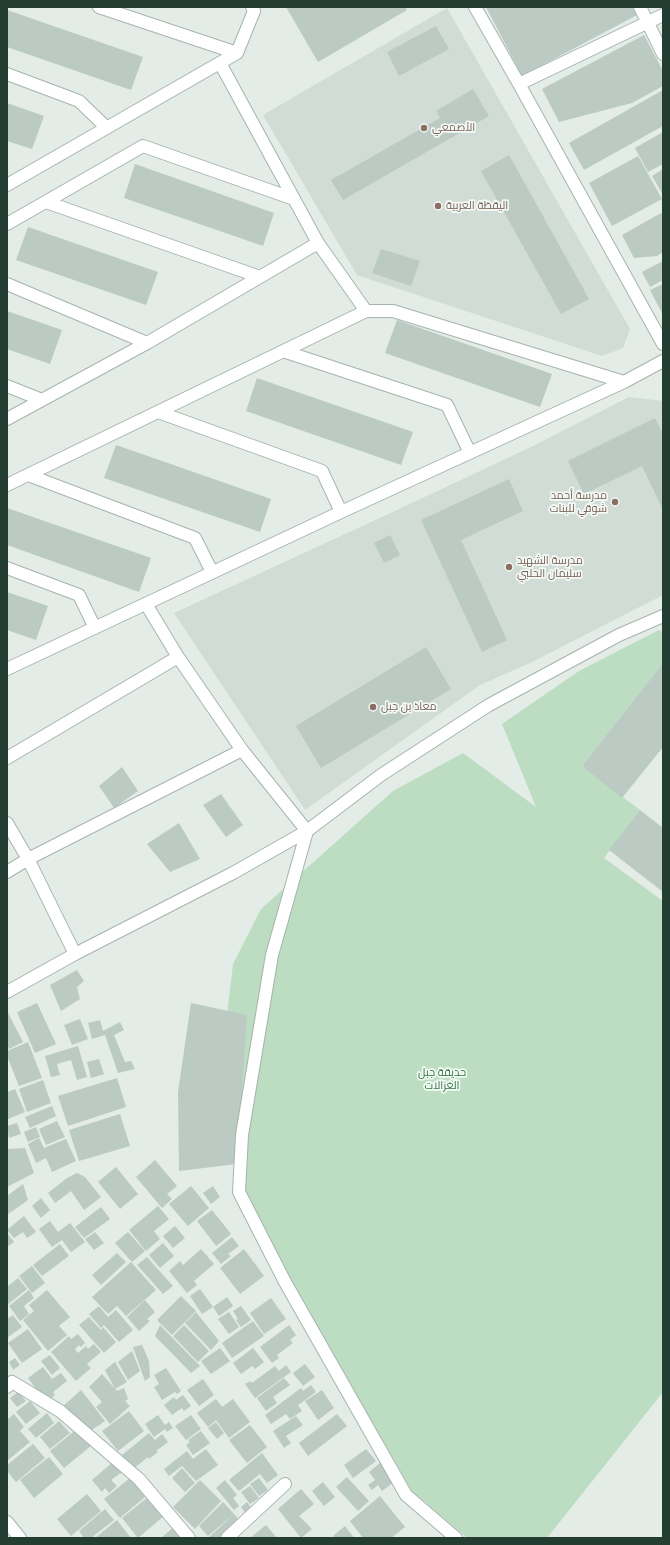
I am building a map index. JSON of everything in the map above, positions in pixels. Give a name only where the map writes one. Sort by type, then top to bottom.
[{"type":"street","points":[[99,7],[237,53]]},
{"type":"street","points":[[7,185],[237,53],[254,11],[252,7]]},
{"type":"street","points":[[475,7],[663,344]]},
{"type":"street","points":[[640,7],[663,54]]},
{"type":"street","points":[[519,84],[663,15]]},
{"type":"street","points":[[220,63],[318,243],[366,311]]},
{"type":"street","points":[[7,74],[79,101],[107,128]]},
{"type":"street","points":[[7,224],[142,146],[294,200]]},
{"type":"street","points":[[46,202],[260,277]]},
{"type":"street","points":[[7,419],[147,343],[318,243]]},
{"type":"street","points":[[7,284],[147,343]]},
{"type":"street","points":[[7,485],[366,311],[393,310],[624,382]]},
{"type":"street","points":[[283,352],[447,404],[470,453]]},
{"type":"street","points":[[7,670],[212,572],[624,382],[663,361]]},
{"type":"street","points":[[7,386],[42,400]]},
{"type":"street","points":[[158,412],[322,471],[341,512]]},
{"type":"street","points":[[28,475],[196,538],[212,572]]},
{"type":"street","points":[[7,568],[79,595],[95,628]]},
{"type":"street","points":[[146,604],[178,657],[242,750],[308,831]]},
{"type":"street","points":[[7,992],[75,954],[233,873],[308,831],[381,776],[488,704],[619,635],[663,616]]},
{"type":"street","points":[[7,758],[178,657]]},
{"type":"street","points":[[7,872],[28,859],[242,750]]},
{"type":"street","points":[[7,823],[28,859],[75,954]]},
{"type":"street","points":[[308,831],[272,955],[242,1135],[239,1192],[285,1282],[406,1495],[456,1538]]},
{"type":"street","points":[[7,1387],[12,1382],[60,1411],[139,1479],[189,1538]]},
{"type":"street","points":[[227,1538],[285,1484]]},
{"type":"street","points":[[7,1522],[20,1538]]},
{"type":"shaded area","name":"اليقظة العربية","points":[[447,8],[630,329],[623,348],[602,356],[357,275],[263,115]]},
{"type":"shaded area","points":[[629,397],[663,401],[663,595],[530,663],[480,685],[305,810],[174,613],[533,446]]},
{"type":"green space","name":"حديقة جبل الغزالات","points":[[659,630],[663,632],[663,663],[582,766],[640,810],[604,858],[663,901],[663,1392],[547,1538],[467,1538],[412,1491],[251,1211],[225,1122],[220,1075],[233,964],[261,909],[393,791],[463,753],[536,807],[502,724],[579,671]]},
{"type":"building","points":[[286,7],[405,7],[407,10],[318,62]]},
{"type":"building","points":[[486,7],[633,7],[637,15],[522,76]]},
{"type":"building","points":[[7,10],[143,57],[131,90],[7,47]]},
{"type":"building","points":[[436,26],[449,49],[399,76],[387,52]]},
{"type":"building","points":[[644,35],[663,71],[663,86],[632,103],[559,122],[542,89]]},
{"type":"building","points":[[473,89],[489,116],[343,200],[331,180],[440,118],[436,111]]},
{"type":"building","points":[[663,90],[663,126],[584,170],[569,143]]},
{"type":"building","points":[[7,103],[44,116],[32,149],[7,141]]},
{"type":"building","points":[[663,132],[663,164],[648,172],[635,148]]},
{"type":"building","points":[[509,155],[589,299],[561,314],[481,171]]},
{"type":"building","points":[[638,156],[662,199],[612,226],[589,183]]},
{"type":"building","points":[[135,164],[274,213],[263,246],[124,198]]},
{"type":"building","points":[[663,169],[663,192],[662,193],[652,176]]},
{"type":"building","points":[[661,213],[663,216],[663,252],[657,256],[634,258],[622,235]]},
{"type":"building","points":[[28,227],[158,272],[146,305],[16,260]]},
{"type":"building","points":[[381,249],[420,261],[411,286],[372,273]]},
{"type":"building","points":[[663,261],[663,280],[650,287],[642,272]]},
{"type":"building","points":[[663,284],[663,315],[650,290]]},
{"type":"building","points":[[7,311],[62,330],[50,364],[7,349]]},
{"type":"building","points":[[397,320],[552,374],[540,407],[385,353]]},
{"type":"building","points":[[257,378],[413,432],[401,465],[246,411]]},
{"type":"building","points":[[655,418],[663,434],[663,510],[642,466],[584,494],[568,461]]},
{"type":"building","points":[[116,445],[271,499],[260,532],[104,478]]},
{"type":"building","points":[[509,479],[523,511],[461,540],[507,640],[482,652],[421,520]]},
{"type":"building","points":[[7,508],[151,558],[139,592],[7,545]]},
{"type":"building","points":[[390,535],[400,555],[384,563],[374,543]]},
{"type":"building","points":[[7,592],[48,606],[36,640],[7,630]]},
{"type":"building","name":"معاذ بن جبل","points":[[426,647],[451,689],[321,768],[296,726]]},
{"type":"building","points":[[663,663],[663,747],[622,798],[582,766]]},
{"type":"building","points":[[122,767],[138,791],[114,808],[99,786]]},
{"type":"building","points":[[221,794],[243,825],[226,837],[203,805]]},
{"type":"building","points":[[640,810],[663,828],[663,892],[609,850]]},
{"type":"building","points":[[179,823],[200,859],[170,872],[147,844]]},
{"type":"building","points":[[77,970],[84,981],[77,987],[80,999],[61,1011],[50,985]]},
{"type":"building","points":[[37,1003],[56,1044],[35,1053],[17,1012]]},
{"type":"building","points":[[191,1003],[247,1015],[237,1164],[179,1171],[178,1092]]},
{"type":"building","points":[[7,1013],[23,1042],[9,1049],[7,1045]]},
{"type":"building","points":[[80,1019],[88,1039],[72,1045],[64,1025]]},
{"type":"building","points":[[100,1020],[103,1031],[120,1022],[124,1030],[114,1035],[125,1062],[131,1061],[135,1069],[118,1073],[105,1035],[92,1039],[88,1023]]},
{"type":"building","points":[[28,1042],[42,1078],[19,1086],[7,1056],[7,1051]]},
{"type":"building","points":[[78,1046],[87,1077],[77,1080],[71,1060],[57,1064],[60,1075],[51,1077],[45,1056]]},
{"type":"building","points":[[99,1059],[104,1074],[91,1078],[87,1062]]},
{"type":"building","points":[[117,1078],[126,1107],[68,1126],[58,1096]]},
{"type":"building","points":[[43,1080],[51,1103],[27,1112],[19,1089]]},
{"type":"building","points":[[15,1089],[25,1112],[8,1119],[7,1092]]},
{"type":"building","points":[[52,1106],[56,1116],[30,1128],[25,1117]]},
{"type":"building","points":[[120,1114],[130,1146],[79,1161],[69,1130]]},
{"type":"building","points":[[57,1121],[65,1137],[46,1145],[39,1129]]},
{"type":"building","points":[[17,1123],[21,1134],[9,1138],[7,1126]]},
{"type":"building","points":[[36,1127],[40,1137],[28,1142],[24,1132]]},
{"type":"building","points":[[39,1138],[44,1148],[66,1139],[76,1161],[52,1172],[46,1158],[36,1163],[28,1144]]},
{"type":"building","points":[[25,1148],[34,1173],[7,1187],[7,1149]]},
{"type":"building","points":[[155,1160],[177,1186],[167,1194],[172,1199],[162,1208],[136,1177]]},
{"type":"building","points":[[116,1167],[138,1194],[120,1209],[98,1182]]},
{"type":"building","points":[[77,1173],[85,1177],[101,1197],[84,1210],[71,1191],[55,1203],[48,1193],[67,1178]]},
{"type":"building","points":[[23,1184],[28,1200],[7,1215],[7,1196]]},
{"type":"building","points":[[191,1186],[209,1208],[188,1226],[169,1204]]},
{"type":"building","points":[[213,1186],[220,1197],[211,1204],[203,1193]]},
{"type":"building","points":[[41,1198],[50,1210],[41,1218],[32,1206]]},
{"type":"building","points":[[158,1206],[169,1219],[154,1231],[160,1239],[146,1251],[129,1230]]},
{"type":"building","points":[[101,1207],[110,1219],[84,1238],[75,1227]]},
{"type":"building","points":[[212,1210],[231,1234],[216,1246],[197,1221]]},
{"type":"building","points":[[24,1216],[36,1232],[27,1238],[23,1232],[14,1238],[7,1230]]},
{"type":"building","points":[[50,1221],[58,1232],[70,1223],[85,1242],[71,1252],[62,1240],[52,1247],[39,1229]]},
{"type":"building","points":[[175,1226],[185,1238],[173,1248],[163,1236]]},
{"type":"building","points":[[95,1232],[104,1243],[94,1250],[85,1239]]},
{"type":"building","points":[[128,1232],[145,1251],[132,1262],[115,1243]]},
{"type":"building","points":[[7,1233],[14,1242],[7,1247]]},
{"type":"building","points":[[232,1237],[239,1246],[228,1254],[231,1256],[221,1264],[212,1253]]},
{"type":"building","points":[[163,1243],[174,1256],[160,1268],[149,1255]]},
{"type":"building","points":[[60,1244],[69,1256],[42,1276],[33,1265]]},
{"type":"building","points":[[201,1249],[214,1264],[194,1281],[197,1285],[187,1293],[169,1271],[180,1261],[183,1265]]},
{"type":"building","points":[[244,1249],[264,1276],[240,1294],[220,1268]]},
{"type":"building","points":[[117,1253],[126,1262],[101,1285],[92,1275]]},
{"type":"building","points":[[147,1257],[173,1286],[163,1294],[137,1265]]},
{"type":"building","points":[[131,1262],[156,1290],[126,1316],[117,1306],[108,1314],[92,1297]]},
{"type":"building","points":[[32,1266],[45,1283],[32,1293],[19,1276]]},
{"type":"building","points":[[18,1278],[27,1289],[7,1305],[7,1287]]},
{"type":"building","points":[[200,1289],[213,1307],[202,1314],[190,1296]]},
{"type":"building","points":[[29,1290],[34,1298],[24,1306],[29,1314],[20,1321],[9,1306]]},
{"type":"building","points":[[47,1290],[70,1317],[59,1326],[67,1335],[48,1351],[23,1320],[34,1311],[29,1305]]},
{"type":"building","points":[[181,1296],[196,1311],[172,1335],[157,1320]]},
{"type":"building","points":[[227,1297],[233,1306],[219,1316],[213,1307]]},
{"type":"building","points":[[271,1298],[286,1319],[264,1334],[250,1313]]},
{"type":"building","points":[[145,1300],[155,1312],[147,1319],[150,1321],[139,1331],[127,1317]]},
{"type":"building","points":[[99,1306],[108,1317],[116,1310],[133,1330],[119,1342],[104,1325],[101,1328],[89,1314]]},
{"type":"building","points":[[241,1306],[251,1320],[241,1327],[236,1320],[238,1319],[233,1311]]},
{"type":"building","points":[[196,1312],[219,1341],[211,1350],[185,1323]]},
{"type":"building","points":[[229,1312],[239,1327],[229,1334],[218,1319]]},
{"type":"building","points":[[13,1315],[22,1327],[7,1338],[7,1319]]},
{"type":"building","points":[[89,1317],[101,1330],[103,1327],[116,1342],[104,1353],[79,1325]]},
{"type":"building","points":[[253,1321],[264,1336],[232,1358],[222,1343]]},
{"type":"building","points":[[160,1325],[200,1366],[191,1373],[155,1336]]},
{"type":"building","points":[[184,1325],[209,1351],[198,1362],[173,1336]]},
{"type":"building","points":[[289,1325],[296,1335],[290,1340],[293,1343],[277,1355],[279,1358],[272,1363],[260,1347]]},
{"type":"building","points":[[28,1329],[42,1349],[22,1363],[8,1343]]},
{"type":"building","points":[[78,1334],[85,1343],[81,1347],[79,1345],[75,1349],[78,1353],[86,1346],[88,1349],[94,1344],[101,1352],[87,1364],[91,1368],[76,1381],[51,1352],[69,1336],[71,1339]]},
{"type":"building","points":[[142,1345],[149,1361],[150,1377],[145,1381],[133,1347]]},
{"type":"building","points":[[220,1348],[230,1361],[211,1374],[201,1361]]},
{"type":"building","points":[[253,1348],[264,1362],[255,1369],[252,1366],[241,1374],[233,1363]]},
{"type":"building","points":[[132,1351],[140,1371],[128,1380],[118,1362]]},
{"type":"building","points":[[50,1355],[60,1368],[52,1375],[41,1361]]},
{"type":"building","points":[[15,1358],[20,1365],[13,1370],[9,1362]]},
{"type":"building","points":[[115,1362],[127,1382],[115,1389],[105,1370]]},
{"type":"building","points":[[305,1364],[315,1377],[303,1386],[293,1373]]},
{"type":"building","points":[[286,1365],[291,1372],[255,1398],[245,1384],[250,1381],[252,1383],[275,1366],[279,1371]]},
{"type":"building","points":[[43,1367],[52,1379],[61,1373],[67,1381],[53,1392],[55,1395],[46,1402],[28,1378]]},
{"type":"building","points":[[166,1368],[181,1391],[177,1394],[175,1392],[162,1400],[154,1387],[159,1384],[154,1375]]},
{"type":"building","points":[[102,1374],[117,1391],[124,1388],[128,1399],[125,1401],[130,1406],[110,1424],[96,1407],[102,1402],[89,1387]]},
{"type":"building","points":[[284,1378],[290,1385],[273,1397],[277,1403],[266,1411],[257,1398]]},
{"type":"building","points":[[203,1379],[214,1395],[199,1406],[187,1390]]},
{"type":"building","points":[[311,1385],[316,1392],[298,1405],[302,1411],[290,1419],[286,1414],[271,1424],[265,1415],[301,1388],[303,1391]]},
{"type":"building","points":[[81,1390],[105,1421],[89,1432],[62,1407]]},
{"type":"building","points":[[322,1390],[334,1408],[318,1420],[305,1401]]},
{"type":"building","points":[[18,1392],[26,1401],[17,1407],[10,1398]]},
{"type":"building","points":[[183,1395],[191,1406],[184,1411],[182,1408],[172,1415],[164,1405],[174,1397],[176,1400]]},
{"type":"building","points":[[216,1399],[222,1407],[233,1399],[250,1422],[229,1438],[216,1420],[208,1427],[197,1413]]},
{"type":"building","points":[[30,1401],[40,1413],[26,1424],[16,1412]]},
{"type":"building","points":[[129,1411],[144,1431],[118,1451],[102,1431]]},
{"type":"building","points":[[47,1413],[54,1423],[36,1438],[28,1429]]},
{"type":"building","points":[[14,1414],[24,1427],[20,1431],[30,1442],[7,1461],[7,1420]]},
{"type":"building","points":[[337,1414],[347,1426],[308,1456],[299,1443]]},
{"type":"building","points":[[158,1415],[165,1425],[169,1422],[173,1428],[167,1432],[165,1429],[154,1437],[145,1424]]},
{"type":"building","points":[[191,1415],[201,1429],[186,1440],[175,1426]]},
{"type":"building","points":[[296,1416],[303,1425],[286,1436],[291,1443],[284,1448],[273,1431]]},
{"type":"building","points":[[59,1421],[70,1433],[50,1449],[40,1437]]},
{"type":"building","points":[[216,1422],[224,1433],[217,1439],[208,1428]]},
{"type":"building","points":[[250,1425],[267,1447],[247,1463],[229,1440]]},
{"type":"building","points":[[78,1428],[92,1445],[64,1468],[50,1451]]},
{"type":"building","points":[[201,1431],[210,1443],[193,1455],[186,1445],[190,1442],[188,1440]]},
{"type":"building","points":[[149,1433],[155,1440],[162,1434],[168,1442],[156,1451],[158,1452],[149,1459],[148,1457],[133,1469],[122,1455]]},
{"type":"building","points":[[33,1444],[45,1458],[16,1482],[7,1471],[7,1465]]},
{"type":"building","points":[[206,1449],[218,1465],[196,1481],[182,1466],[169,1476],[164,1469],[187,1451],[193,1459]]},
{"type":"building","points":[[366,1449],[376,1461],[353,1478],[344,1465]]},
{"type":"building","points":[[262,1453],[278,1475],[267,1483],[260,1474],[239,1491],[229,1480]]},
{"type":"building","points":[[49,1457],[63,1474],[34,1498],[20,1480]]},
{"type":"building","points":[[113,1462],[122,1472],[111,1480],[117,1486],[109,1493],[105,1488],[102,1492],[92,1480]]},
{"type":"building","points":[[380,1463],[394,1482],[382,1491],[378,1485],[372,1490],[368,1485],[375,1480],[369,1472]]},
{"type":"building","points":[[182,1468],[195,1483],[185,1492],[172,1478]]},
{"type":"building","points":[[347,1477],[369,1501],[358,1511],[336,1487]]},
{"type":"building","points":[[130,1478],[145,1497],[120,1518],[104,1499]]},
{"type":"building","points":[[259,1478],[268,1490],[259,1496],[250,1484]]},
{"type":"building","points":[[200,1480],[221,1501],[195,1529],[173,1507]]},
{"type":"building","points":[[225,1480],[237,1495],[233,1498],[239,1506],[234,1510],[216,1488]]},
{"type":"building","points":[[323,1482],[335,1497],[324,1506],[312,1491]]},
{"type":"building","points":[[250,1486],[259,1498],[250,1504],[241,1492]]},
{"type":"building","points":[[301,1489],[314,1504],[299,1516],[312,1529],[301,1538],[278,1509]]},
{"type":"building","points":[[87,1494],[101,1511],[71,1536],[57,1519]]},
{"type":"building","points":[[380,1496],[405,1527],[391,1538],[363,1538],[350,1521]]},
{"type":"building","points":[[148,1497],[164,1516],[138,1538],[122,1518]]},
{"type":"building","points":[[223,1502],[234,1514],[208,1536],[199,1526]]},
{"type":"building","points":[[247,1502],[252,1509],[246,1514],[241,1507]]},
{"type":"building","points":[[105,1509],[114,1520],[91,1538],[84,1538],[79,1531]]},
{"type":"building","points":[[234,1514],[242,1523],[226,1538],[208,1538]]},
{"type":"building","points":[[117,1520],[131,1538],[95,1538]]},
{"type":"building","points":[[266,1525],[277,1538],[250,1538]]},
{"type":"building","points":[[175,1526],[185,1538],[161,1538]]},
{"type":"building","points":[[345,1526],[354,1538],[335,1538],[333,1536]]},
{"type":"place","name":"الأصمعي","points":[[424,128]]},
{"type":"place","name":"اليقظة العربية","points":[[438,206]]},
{"type":"place","name":"مدرسة أحمد شوقي للبنات","points":[[615,502]]},
{"type":"place","name":"مدرسة الشهيد سليمان الحلبي","points":[[509,567]]},
{"type":"place","name":"معاذ بن جبل","points":[[373,707]]}]
